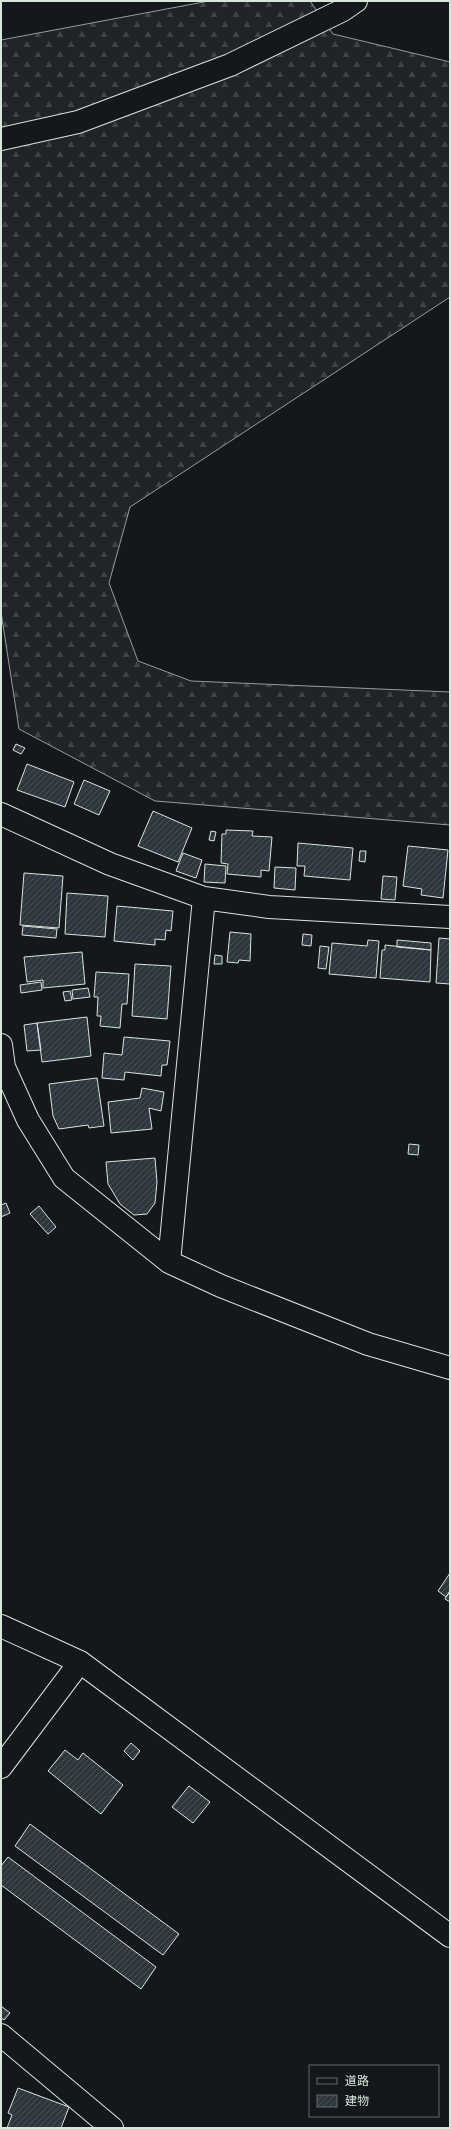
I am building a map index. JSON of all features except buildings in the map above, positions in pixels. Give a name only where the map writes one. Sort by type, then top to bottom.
[{"type":"street","points":[[1,139],[78,122],[230,65],[343,10],[356,1]]},
{"type":"street","points":[[1,814],[110,864],[204,898],[270,906],[450,917]]},
{"type":"street","points":[[170,1262],[204,898]]},
{"type":"street","points":[[1,1045],[4,1067],[28,1120],[64,1178],[170,1262],[222,1286],[368,1344],[450,1368]]},
{"type":"street","points":[[1,1626],[80,1662],[450,1936]]},
{"type":"street","points":[[1,1767],[80,1662]]},
{"type":"street","points":[[1,2035],[112,2128]]},
{"type":"green space","points":[[209,1],[310,1],[333,34],[450,62],[450,297],[130,507],[109,583],[138,661],[191,681],[450,692],[450,825],[155,801],[19,729],[1,612],[1,40]]}]
